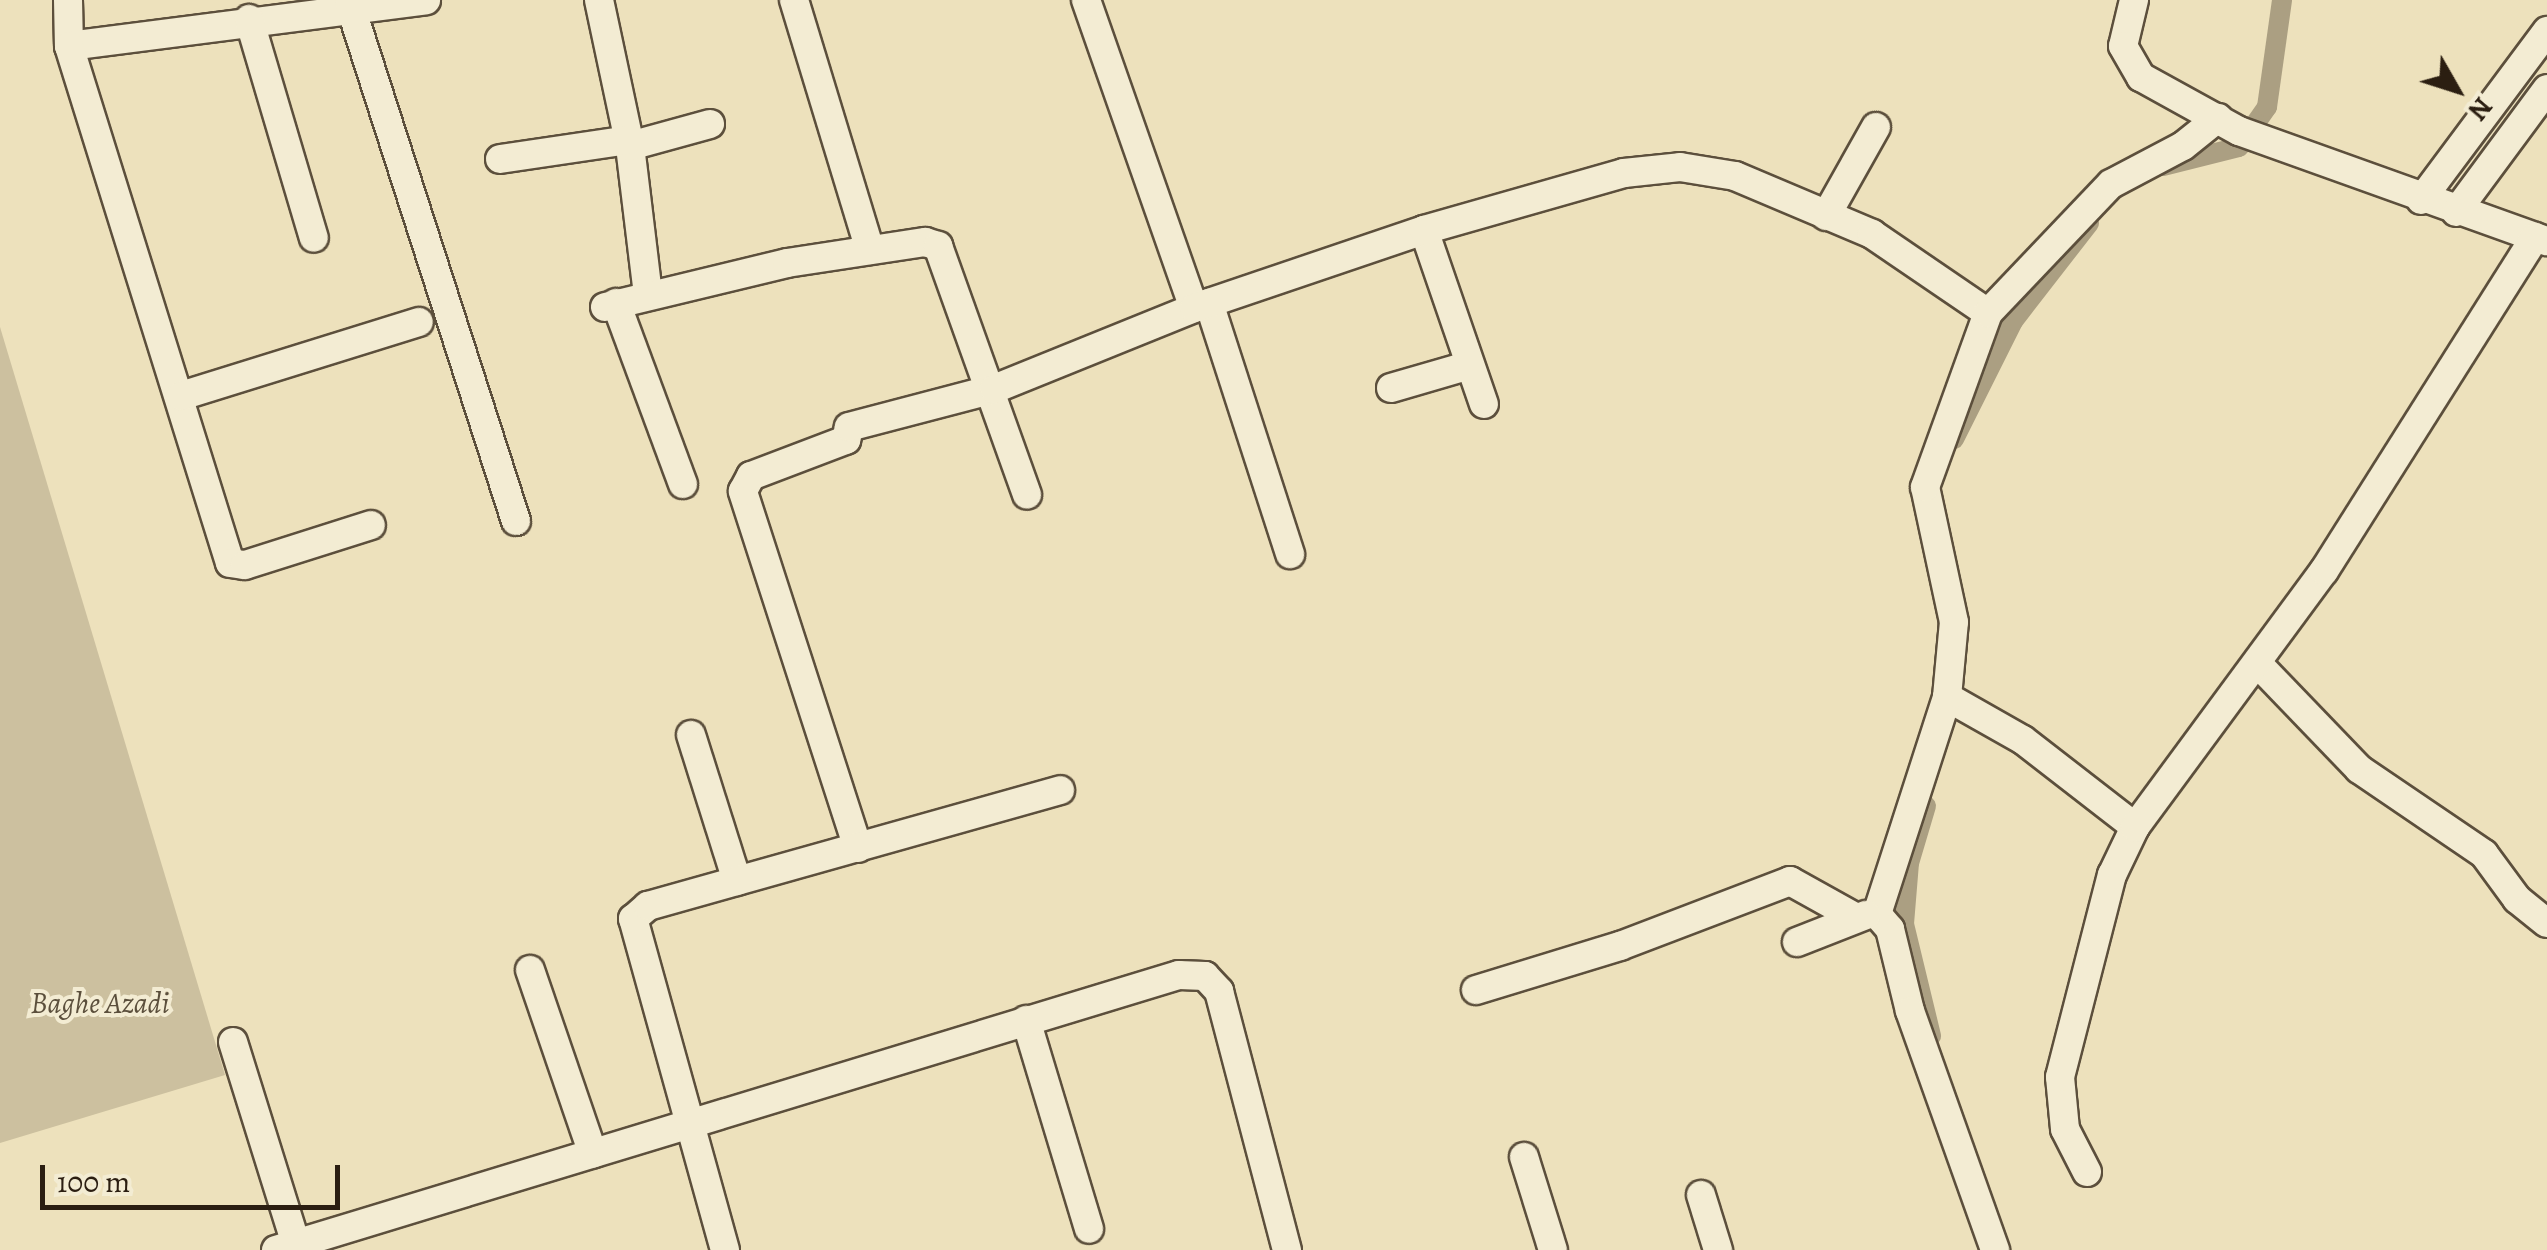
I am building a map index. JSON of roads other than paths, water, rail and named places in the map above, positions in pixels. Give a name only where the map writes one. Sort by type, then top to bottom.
[{"type":"street","points":[[68,0],[70,46],[156,334],[182,396],[230,563],[245,565],[371,525]]},
{"type":"street","points":[[70,46],[350,5],[426,0]]},
{"type":"street","points":[[794,0],[870,250]]},
{"type":"street","points":[[1086,0],[1290,554]]},
{"type":"street","points":[[2087,1172],[2065,1129],[2060,1077],[2112,875],[2134,827],[2260,666],[2541,239],[2421,200],[2241,128],[2134,70],[2123,46],[2134,0]]},
{"type":"street","points":[[605,2],[629,143],[648,296]]},
{"type":"street","points":[[350,5],[516,521]]},
{"type":"street","points":[[249,19],[314,238]]},
{"type":"street","points":[[2421,200],[2547,31]]},
{"type":"street","points":[[2456,212],[2547,89]]},
{"type":"street","points":[[500,159],[629,143],[710,124]]},
{"type":"street","points":[[1826,216],[1876,128]]},
{"type":"street","points":[[1797,942],[1865,915],[1956,702],[1954,622],[1924,488],[1988,313],[2112,184],[2183,146],[2241,128]]},
{"type":"street","points":[[858,848],[743,492],[752,476],[846,440],[849,426],[994,388],[1201,305],[1424,230],[1624,173],[1680,167],[1735,176],[1872,234],[1988,313]]},
{"type":"street","points":[[1424,230],[1484,404]]},
{"type":"street","points":[[683,484],[610,305],[870,250],[938,246],[994,388],[1027,495]]},
{"type":"street","points":[[182,396],[420,322]]},
{"type":"street","points":[[1391,388],[1470,364]]},
{"type":"street","points":[[2260,666],[2359,769],[2484,854],[2518,900],[2547,922]]},
{"type":"street","points":[[1956,702],[2023,740],[2134,827]]},
{"type":"street","points":[[690,735],[738,881]]},
{"type":"street","points":[[725,1250],[634,919],[648,906],[1060,790]]},
{"type":"street","points":[[1476,990],[1620,946],[1790,882],[1865,915],[1890,930],[1910,1011],[1995,1250]]},
{"type":"street","points":[[530,970],[594,1154]]},
{"type":"street","points":[[232,1042],[286,1248],[1026,1020],[1180,975],[1205,976],[1219,991],[1287,1250]]},
{"type":"street","points":[[1026,1020],[1089,1229]]},
{"type":"street","points":[[1524,1157],[1553,1250]]},
{"type":"street","points":[[1700,1195],[1718,1250]]},
{"type":"waterway","points":[[2163,166],[2239,147],[2267,107],[2282,0]]},
{"type":"waterway","points":[[1954,439],[2013,321],[2089,223]]},
{"type":"waterway","points":[[1926,806],[1909,863],[1904,924],[1931,1036]]},
{"type":"park label","name":"Baghe Azadi","points":[[100,1003]]}]
